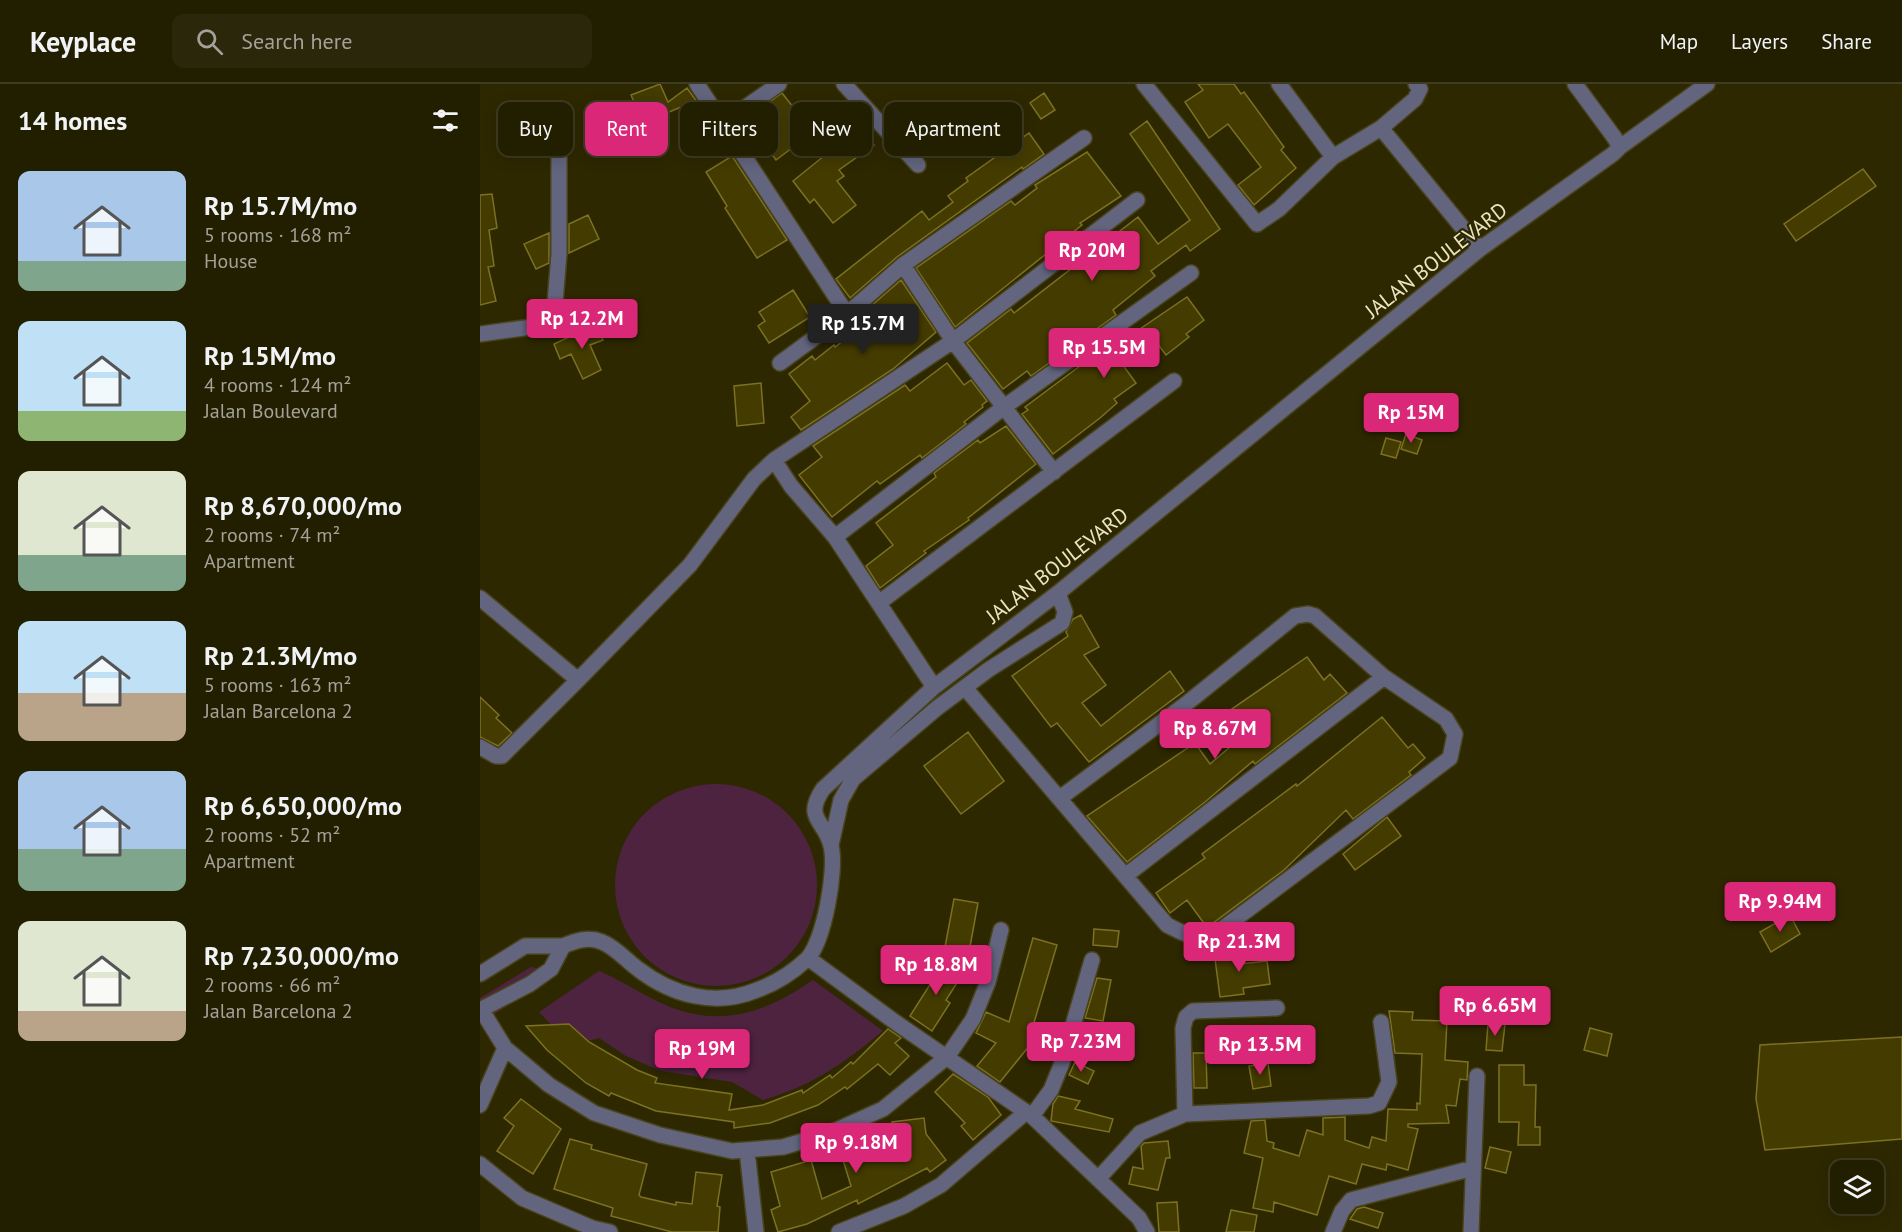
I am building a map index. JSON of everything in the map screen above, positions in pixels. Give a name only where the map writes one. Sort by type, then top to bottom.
[{"type":"street","points":[[697,84],[709,102]]},
{"type":"street","points":[[753,102],[779,84]]},
{"type":"street","points":[[844,84],[918,165]]},
{"type":"street","points":[[1144,84],[1257,224],[1279,209],[1332,157],[1381,128],[1415,92]]},
{"type":"street","points":[[1280,84],[1332,157]]},
{"type":"street","points":[[1575,84],[1620,147]]},
{"type":"street","name":"JALAN BOULEVARD","points":[[831,845],[814,816],[815,802],[823,789],[934,687],[1058,593],[1480,249],[1707,84]]},
{"type":"street","points":[[1381,128],[1480,249]]},
{"type":"street","points":[[780,363],[847,314],[903,265],[1084,138]]},
{"type":"street","points":[[480,334],[539,326],[549,317],[555,303],[559,254],[558,156]]},
{"type":"street","points":[[744,156],[847,314]]},
{"type":"street","points":[[480,747],[496,756],[502,756],[690,565],[754,479],[774,460],[953,341],[1137,200]]},
{"type":"street","points":[[903,265],[953,341],[1054,472]]},
{"type":"street","points":[[835,537],[1004,407],[1191,273]]},
{"type":"street","points":[[880,602],[1174,381]]},
{"type":"street","points":[[774,460],[791,486],[835,537],[934,687]]},
{"type":"street","points":[[480,974],[525,946],[563,946],[581,939],[602,942],[653,980],[700,998],[736,999],[789,973],[808,958],[831,892],[831,845],[841,800],[852,779],[937,708],[988,670],[1062,622],[1065,612],[1058,593]]},
{"type":"street","points":[[480,598],[578,680]]},
{"type":"street","points":[[966,688],[1167,925],[1188,936],[1203,938],[1218,932],[1450,758],[1455,734],[1446,719],[1384,677],[1315,616],[1308,614],[1295,616],[1186,704],[1060,798]]},
{"type":"street","points":[[1125,876],[1384,677]]},
{"type":"street","points":[[563,946],[550,969],[530,984],[480,1010],[505,1047],[549,1085],[594,1113],[660,1135],[732,1151],[783,1147],[831,1133],[883,1109],[947,1057],[973,1019],[988,982],[1001,930]]},
{"type":"street","points":[[808,958],[895,1022],[1029,1114],[1139,1218],[1147,1232]]},
{"type":"street","points":[[839,1232],[904,1206],[941,1185],[1029,1114],[1051,1090],[1062,1063],[1092,960]]},
{"type":"street","points":[[1185,1114],[1183,1028],[1186,1017],[1193,1011],[1277,1008]]},
{"type":"street","points":[[1098,1179],[1140,1132],[1185,1114],[1369,1106],[1379,1103],[1389,1082],[1381,1022]]},
{"type":"street","points":[[480,1105],[505,1047]]},
{"type":"street","points":[[1471,1232],[1477,1076]]},
{"type":"street","points":[[747,1150],[756,1232]]},
{"type":"street","points":[[480,1164],[522,1198],[592,1228],[609,1232]]},
{"type":"street","points":[[1333,1232],[1342,1211],[1351,1200],[1473,1168]]},
{"type":"shaded area","points":[[716,784],[736,786],[764,796],[794,821],[809,846],[815,865],[817,885],[815,905],[805,933],[780,963],[755,978],[736,984],[716,986],[696,984],[668,974],[638,949],[623,924],[617,905],[615,885],[617,865],[627,837],[652,807],[677,792],[696,786]]},
{"type":"shaded area","points":[[531,967],[546,970],[541,985],[480,1023],[480,998]]},
{"type":"shaded area","points":[[599,971],[661,1003],[682,1011],[721,1016],[740,1014],[777,1002],[813,980],[883,1031],[827,1072],[797,1088],[763,1100],[732,1082],[661,1071],[626,1056],[599,1038],[571,1046],[539,1012]]},
{"type":"building","points":[[660,84],[668,102],[634,102],[631,95]]},
{"type":"building","points":[[1198,84],[1234,84],[1241,94],[1244,92],[1284,147],[1281,150],[1296,168],[1254,205],[1238,185],[1261,167],[1228,124],[1209,138],[1185,102],[1203,90]]},
{"type":"building","points":[[687,88],[697,102],[680,102],[680,107],[668,112],[668,102]]},
{"type":"building","points":[[782,93],[790,103],[790,149],[776,160],[773,156],[778,156],[778,102],[769,102]]},
{"type":"building","points":[[1044,93],[1055,110],[1041,119],[1030,103]]},
{"type":"building","points":[[1147,121],[1220,229],[1190,251],[1186,245],[1151,271],[1155,276],[1113,310],[1116,315],[1031,376],[1027,371],[1003,389],[967,343],[1011,309],[1014,313],[1138,217],[1158,244],[1190,220],[1130,134]]},
{"type":"building","points":[[1029,133],[1044,154],[1023,169],[1022,167],[897,257],[850,298],[836,279],[922,211],[929,220],[953,202],[948,196],[968,181],[966,178],[997,156],[1022,156],[1022,138]]},
{"type":"building","points":[[1087,152],[1121,196],[1080,223],[1082,225],[955,327],[916,268],[1011,201],[1015,205],[1037,188],[1035,185]]},
{"type":"building","points":[[732,156],[787,240],[757,258],[725,208],[727,206],[706,172]]},
{"type":"building","points":[[824,156],[859,156],[839,170],[844,176],[837,181],[856,205],[833,223],[814,199],[810,203],[793,181]]},
{"type":"building","points":[[1863,169],[1876,186],[1796,241],[1784,224]]},
{"type":"building","points":[[492,194],[497,228],[489,230],[494,266],[488,267],[496,301],[480,305],[480,195]]},
{"type":"building","points":[[588,215],[599,239],[569,253],[569,224]]},
{"type":"building","points":[[549,233],[549,263],[536,269],[524,244]]},
{"type":"building","points":[[901,280],[936,332],[893,369],[801,430],[791,417],[810,401],[789,374],[812,356],[815,360],[834,345],[835,347],[869,321],[863,313]]},
{"type":"building","points":[[793,290],[810,317],[769,343],[758,326],[765,321],[759,312]]},
{"type":"building","points":[[1187,297],[1204,320],[1186,334],[1189,337],[1166,355],[1154,339],[1122,364],[1136,383],[1114,399],[1117,403],[1100,418],[1053,454],[1022,414],[1028,410],[1025,407],[1128,330],[1131,335]]},
{"type":"building","points":[[596,324],[603,340],[590,345],[601,370],[583,379],[571,354],[560,359],[554,344]]},
{"type":"building","points":[[947,363],[964,385],[971,380],[987,401],[982,405],[983,407],[964,422],[966,424],[922,458],[920,455],[880,484],[877,481],[832,517],[799,475],[822,457],[813,446],[905,385],[910,391]]},
{"type":"building","points":[[761,383],[764,423],[737,426],[734,386]]},
{"type":"building","points":[[1006,426],[1036,464],[968,518],[969,520],[924,551],[926,553],[880,588],[866,566],[893,545],[876,523],[936,477],[934,473],[978,440],[980,443]]},
{"type":"building","points":[[1406,434],[1422,440],[1417,454],[1401,449]]},
{"type":"building","points":[[1386,438],[1401,442],[1396,458],[1381,454]]},
{"type":"building","points":[[1081,615],[1099,647],[1084,655],[1106,685],[1082,703],[1101,726],[1170,671],[1184,691],[1089,762],[1057,723],[1051,727],[1012,676],[1068,636],[1066,632],[1073,619]]},
{"type":"building","points":[[1307,657],[1324,680],[1330,674],[1347,693],[1255,764],[1253,761],[1205,802],[1127,862],[1087,816],[1195,743],[1210,764],[1237,741],[1219,718]]},
{"type":"building","points":[[480,697],[499,715],[496,718],[512,733],[498,746],[480,737]]},
{"type":"building","points":[[1382,717],[1408,748],[1413,744],[1425,758],[1409,772],[1411,775],[1353,819],[1346,810],[1284,870],[1213,923],[1206,926],[1187,900],[1170,913],[1156,893],[1205,858],[1202,854],[1296,784],[1297,786]]},
{"type":"building","points":[[968,732],[1004,781],[961,814],[924,766]]},
{"type":"building","points":[[1387,817],[1401,836],[1355,870],[1343,854]]},
{"type":"building","points":[[954,899],[978,903],[969,952],[945,947]]},
{"type":"building","points":[[1790,915],[1800,934],[1771,952],[1760,932]]},
{"type":"building","points":[[1094,929],[1119,931],[1117,947],[1093,945]]},
{"type":"building","points":[[1033,938],[1057,945],[1033,1026],[1043,1029],[1000,1082],[977,1066],[996,1043],[976,1033],[986,1012],[1009,1022]]},
{"type":"building","points":[[1239,949],[1240,964],[1267,961],[1270,984],[1243,988],[1244,994],[1220,997],[1214,951]]},
{"type":"building","points":[[941,961],[962,975],[946,1000],[950,1003],[932,1031],[910,1016],[931,983],[928,981]]},
{"type":"building","points":[[1097,978],[1111,980],[1103,1021],[1085,1018]]},
{"type":"building","points":[[1389,1011],[1413,1012],[1412,1020],[1447,1021],[1445,1060],[1468,1062],[1467,1080],[1460,1079],[1456,1106],[1446,1105],[1449,1123],[1408,1124],[1408,1127],[1418,1129],[1408,1170],[1387,1164],[1386,1170],[1362,1164],[1356,1184],[1329,1176],[1317,1215],[1274,1202],[1273,1212],[1253,1208],[1263,1158],[1244,1153],[1251,1121],[1265,1120],[1267,1141],[1274,1143],[1273,1148],[1299,1156],[1307,1130],[1323,1135],[1323,1118],[1345,1117],[1345,1140],[1369,1148],[1372,1137],[1386,1141],[1388,1109],[1417,1110],[1417,1103],[1420,1104],[1422,1054],[1395,1053]]},
{"type":"building","points":[[1488,1023],[1505,1024],[1502,1051],[1486,1050]]},
{"type":"building","points":[[569,1024],[589,1042],[637,1070],[657,1078],[655,1083],[732,1094],[729,1110],[763,1105],[802,1090],[803,1093],[830,1075],[832,1078],[851,1062],[853,1064],[888,1029],[901,1038],[895,1043],[909,1056],[890,1075],[878,1064],[847,1089],[845,1087],[818,1105],[770,1123],[734,1128],[734,1122],[656,1111],[611,1093],[609,1096],[586,1083],[547,1050],[526,1026]]},
{"type":"building","points":[[1590,1028],[1612,1034],[1607,1056],[1584,1050]]},
{"type":"building","points":[[1902,1037],[1902,1139],[1765,1150],[1756,1099],[1760,1045]]},
{"type":"building","points":[[1193,1053],[1206,1053],[1207,1088],[1194,1088]]},
{"type":"building","points":[[1075,1062],[1094,1071],[1088,1084],[1069,1075]]},
{"type":"building","points":[[1268,1063],[1271,1086],[1253,1089],[1249,1066]]},
{"type":"building","points":[[1499,1065],[1524,1065],[1524,1085],[1536,1085],[1535,1127],[1540,1127],[1540,1145],[1518,1145],[1519,1122],[1499,1122]]},
{"type":"building","points":[[953,1074],[988,1097],[1001,1115],[973,1140],[961,1126],[965,1123],[935,1092]]},
{"type":"building","points":[[1058,1096],[1080,1101],[1075,1109],[1113,1119],[1109,1132],[1051,1121],[1053,1104]]},
{"type":"building","points":[[521,1099],[561,1129],[533,1174],[497,1151],[514,1126],[504,1118]]},
{"type":"building","points":[[924,1118],[926,1134],[946,1160],[930,1172],[927,1168],[858,1204],[857,1200],[807,1224],[778,1232],[771,1210],[780,1206],[771,1172],[811,1160],[822,1199],[851,1186],[840,1150],[893,1128],[892,1122]]},
{"type":"building","points":[[570,1139],[592,1145],[591,1149],[647,1164],[639,1195],[641,1197],[676,1205],[676,1202],[692,1204],[696,1172],[722,1175],[717,1206],[720,1207],[718,1232],[672,1232],[611,1216],[613,1208],[554,1189]]},
{"type":"building","points":[[1168,1141],[1170,1158],[1166,1158],[1158,1190],[1129,1184],[1133,1167],[1143,1169],[1141,1146],[1144,1143]]},
{"type":"building","points":[[1490,1147],[1511,1152],[1506,1173],[1485,1168]]},
{"type":"building","points":[[1177,1202],[1179,1232],[1159,1232],[1157,1203]]},
{"type":"building","points":[[1364,1207],[1383,1213],[1378,1228],[1350,1219],[1357,1209]]},
{"type":"building","points":[[1231,1210],[1257,1215],[1254,1232],[1226,1232]]}]
